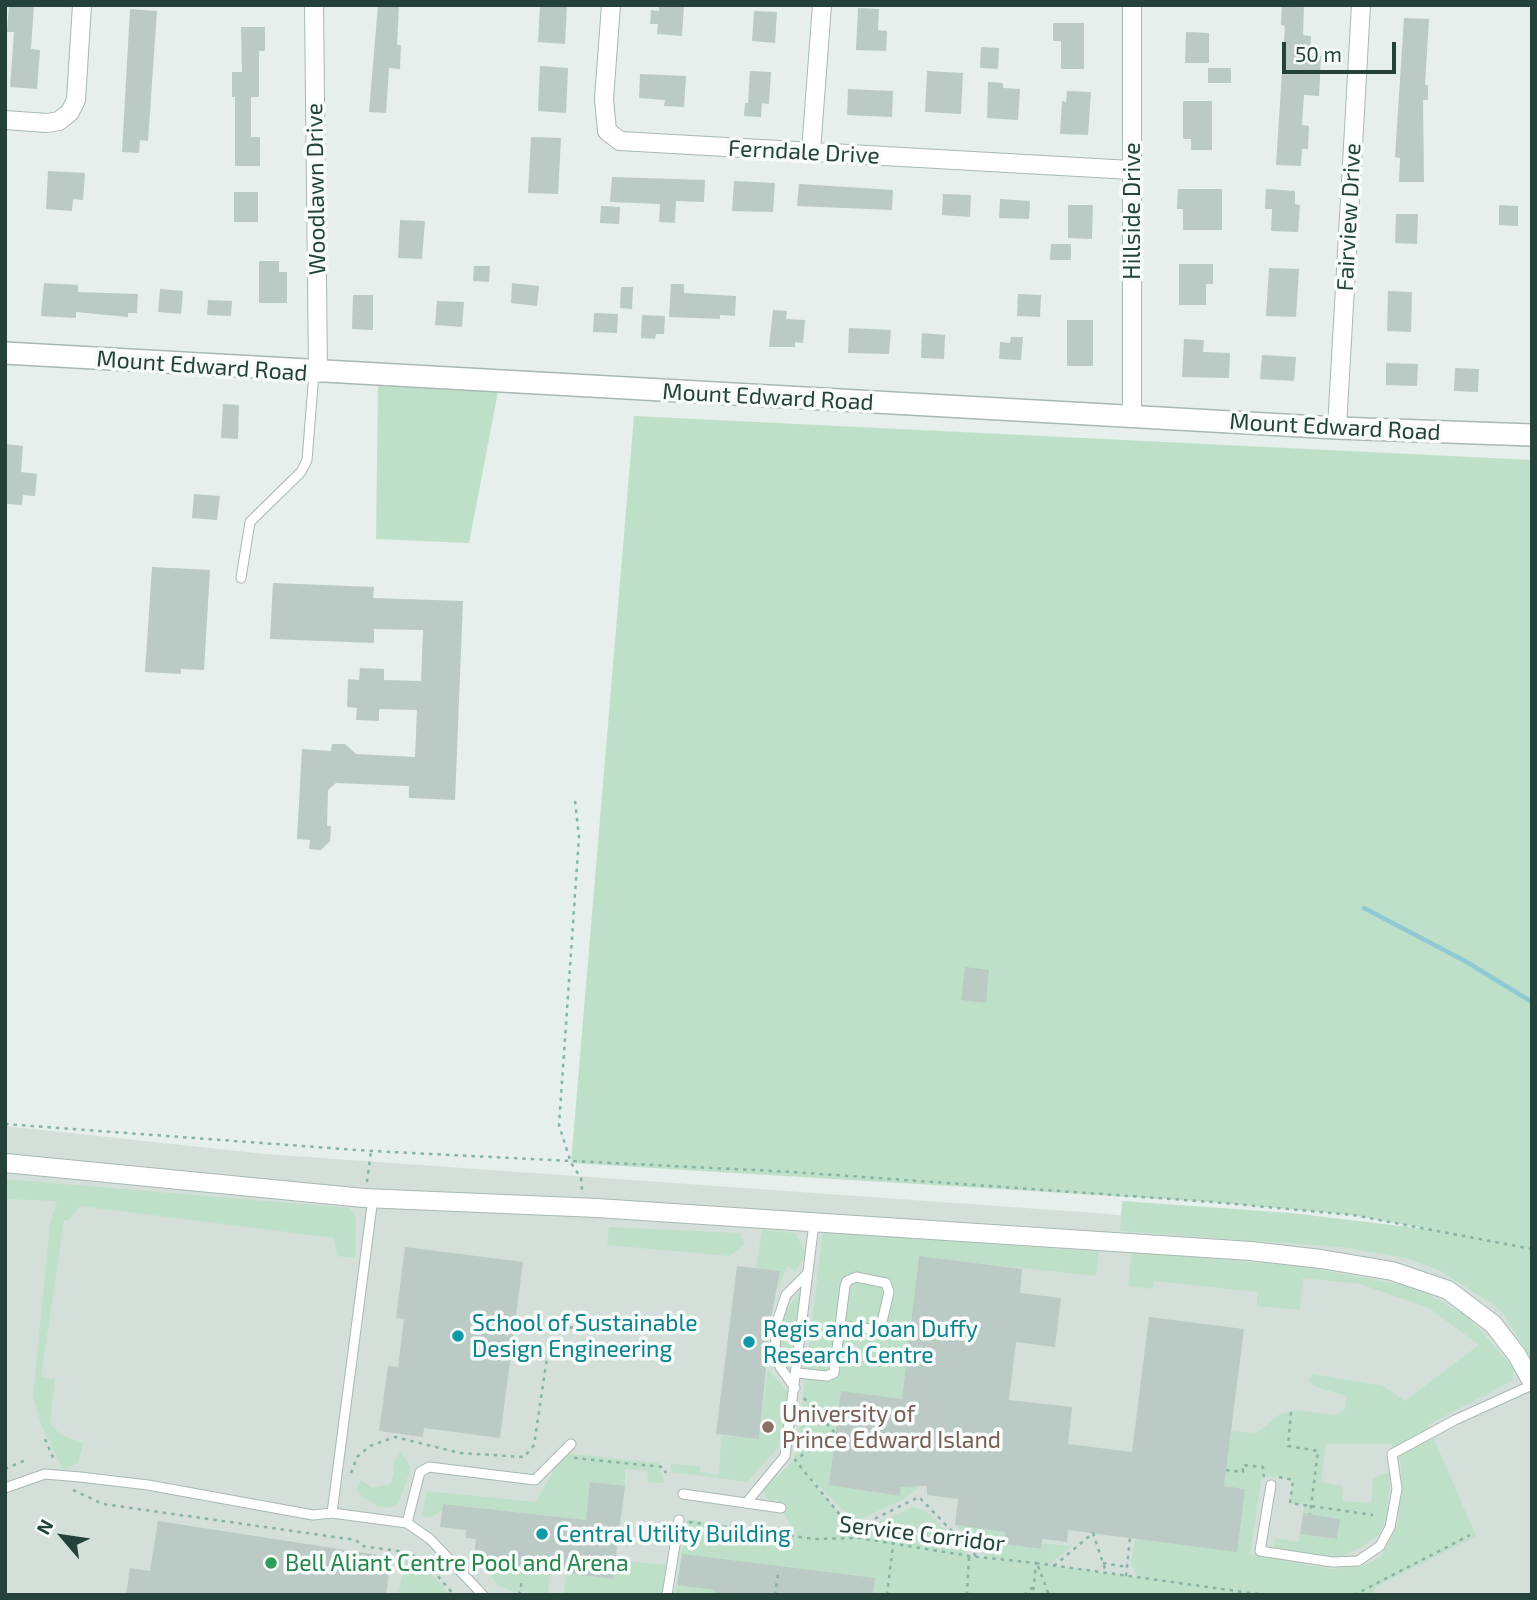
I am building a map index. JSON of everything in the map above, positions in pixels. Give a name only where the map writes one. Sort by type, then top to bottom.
[{"type":"street","points":[[5,120],[47,123],[59,121],[70,112],[76,100],[82,5]]},
{"type":"street","name":"Woodlawn Drive","points":[[314,5],[316,373]]},
{"type":"street","name":"Ferndale Drive","points":[[611,5],[604,99],[607,131],[620,141],[1131,170]]},
{"type":"street","points":[[811,151],[822,5]]},
{"type":"street","name":"Hillside Drive","points":[[1132,5],[1132,416]]},
{"type":"street","name":"Fairview Drive","points":[[1337,428],[1361,5]]},
{"type":"street","name":"Mount Edward Road","points":[[5,353],[316,373],[1337,428],[1532,435]]},
{"type":"street","points":[[5,1163],[364,1198],[370,1192],[1251,1251],[1392,1271],[1448,1290],[1493,1324],[1517,1355],[1532,1384]]},
{"type":"lane","points":[[242,578],[250,522],[301,472],[307,460],[316,373]]},
{"type":"lane","points":[[332,1513],[370,1192]]},
{"type":"lane","points":[[747,1502],[785,1456],[814,1223]]},
{"type":"lane","points":[[795,1388],[780,1367],[775,1346],[778,1319],[786,1295],[807,1274]]},
{"type":"lane","points":[[797,1373],[827,1376],[834,1373],[847,1281],[856,1277],[886,1283],[889,1292],[881,1326],[872,1329],[841,1326]]},
{"type":"lane","points":[[1271,1485],[1260,1551],[1332,1562],[1358,1561],[1380,1546],[1390,1527],[1397,1489],[1392,1454],[1455,1420],[1532,1384]]},
{"type":"lane","points":[[407,1523],[420,1472],[429,1467],[535,1480],[571,1444]]},
{"type":"lane","points":[[5,1488],[46,1474],[80,1476],[148,1485],[313,1515],[332,1513],[407,1523],[430,1539],[483,1595]]},
{"type":"lane","points":[[683,1494],[781,1508]]},
{"type":"lane","points":[[667,1595],[679,1520]]},
{"type":"path","points":[[575,801],[579,836],[559,1125],[571,1163],[581,1178],[583,1208]]},
{"type":"path","points":[[5,1124],[371,1151],[793,1172],[1238,1205],[1353,1215],[1532,1249]]},
{"type":"path","points":[[370,1192],[371,1151]]},
{"type":"path","points":[[553,1325],[583,1329]]},
{"type":"path","points":[[350,1478],[357,1457],[370,1446],[395,1437],[460,1453],[524,1457],[534,1444],[547,1358]]},
{"type":"path","points":[[795,1388],[835,1433],[795,1460],[859,1538]]},
{"type":"path","points":[[1290,1412],[1288,1446],[1318,1451],[1310,1514]]},
{"type":"path","points":[[45,1439],[57,1465]]},
{"type":"path","points":[[556,1457],[663,1467],[666,1473]]},
{"type":"path","points":[[5,1469],[28,1459]]},
{"type":"path","points":[[1226,1470],[1243,1472],[1243,1465],[1263,1467],[1262,1475],[1271,1485]]},
{"type":"path","points":[[1262,1475],[1293,1480],[1290,1503],[1373,1515]]},
{"type":"path","points":[[67,1488],[86,1493],[103,1503],[356,1540],[362,1546],[405,1552],[425,1562],[454,1595]]},
{"type":"path","points":[[852,1530],[919,1497],[977,1557]]},
{"type":"path","name":"Service Corridor","points":[[679,1520],[815,1539],[859,1538],[969,1556],[1265,1595]]},
{"type":"path","points":[[1054,1566],[1093,1534],[1107,1573]]},
{"type":"path","points":[[1354,1595],[1470,1535]]},
{"type":"path","points":[[1126,1576],[1130,1538]]},
{"type":"path","points":[[887,1595],[894,1544]]},
{"type":"path","points":[[967,1595],[969,1556]]},
{"type":"path","points":[[1036,1563],[1049,1595]]},
{"type":"path","name":"Service Corridor","points":[[1033,1595],[1036,1563]]},
{"type":"path","points":[[1103,1563],[1127,1567]]},
{"type":"path","points":[[775,1595],[778,1574]]},
{"type":"path","points":[[519,1595],[522,1580]]},
{"type":"path","points":[[1024,1595],[1034,1586]]},
{"type":"shaded area","name":"University of Prince Edward Island","points":[[5,1126],[265,1154],[1096,1213],[1478,1248],[1532,1259],[1532,1595],[5,1595]]},
{"type":"green space","points":[[378,386],[498,392],[469,543],[376,539]]},
{"type":"green space","points":[[634,416],[1532,460],[1532,1360],[1500,1309],[1437,1269],[1405,1258],[1341,1247],[1120,1231],[1122,1201],[1291,1213],[1434,1230],[1353,1215],[1213,1202],[571,1163]]},
{"type":"green space","points":[[5,1179],[349,1208],[356,1217],[355,1258],[337,1256],[334,1238],[80,1206],[69,1220],[64,1220],[41,1377],[55,1379],[50,1424],[61,1435],[83,1443],[78,1463],[63,1470],[41,1424],[33,1397],[50,1223],[57,1201],[5,1199]]},
{"type":"green space","points":[[609,1227],[740,1233],[745,1244],[729,1256],[607,1245]]},
{"type":"green space","points":[[762,1230],[796,1233],[806,1255],[795,1271],[787,1266],[778,1288],[779,1271],[756,1268]]},
{"type":"green space","points":[[823,1231],[1099,1252],[1096,1276],[919,1257],[902,1399],[841,1392],[829,1485],[900,1496],[902,1484],[919,1487],[904,1499],[861,1519],[853,1518],[802,1469],[859,1538],[865,1539],[865,1528],[913,1507],[925,1510],[970,1556],[988,1558],[955,1525],[1005,1532],[1004,1544],[1040,1549],[1042,1543],[1072,1546],[1049,1565],[1137,1577],[1131,1562],[1135,1539],[1236,1551],[1245,1489],[1224,1486],[1231,1431],[1257,1433],[1280,1414],[1296,1410],[1336,1415],[1345,1409],[1347,1396],[1316,1387],[1309,1381],[1312,1374],[1383,1386],[1405,1401],[1479,1345],[1429,1308],[1360,1284],[1303,1278],[1300,1310],[1257,1306],[1257,1292],[1154,1281],[1153,1289],[1128,1286],[1132,1252],[1299,1266],[1414,1287],[1469,1317],[1514,1369],[1512,1381],[1428,1425],[1476,1536],[1375,1587],[1373,1595],[675,1595],[687,1519],[795,1535],[777,1499],[769,1501],[762,1490],[795,1460]],"holes":[[[1326,1444],[1391,1444],[1400,1461],[1402,1482],[1398,1524],[1381,1557],[1362,1566],[1330,1569],[1250,1554],[1262,1475],[1293,1480],[1290,1503],[1304,1505],[1303,1513],[1340,1519],[1337,1539],[1300,1534],[1299,1542],[1275,1538],[1274,1549],[1339,1557],[1362,1547],[1379,1534],[1386,1520],[1391,1471],[1373,1478],[1371,1503],[1343,1501],[1342,1486],[1321,1482]]]},
{"type":"green space","points":[[802,1290],[791,1375],[780,1350],[780,1328],[788,1307]]},
{"type":"green space","points":[[768,1369],[790,1395],[782,1443],[747,1482],[672,1472],[670,1463],[700,1467],[700,1472],[719,1475],[721,1436],[759,1438]]},
{"type":"green space","points":[[401,1452],[411,1468],[398,1504],[391,1508],[377,1506],[356,1490],[361,1480],[372,1488],[390,1484],[394,1475],[394,1461]]},
{"type":"green space","points":[[564,1453],[659,1463],[664,1483],[647,1482],[648,1471],[625,1469],[625,1486],[591,1482],[586,1520],[444,1504],[442,1510],[430,1518],[422,1516],[427,1491],[536,1502]]},
{"type":"green space","points":[[407,1555],[419,1559],[450,1595],[398,1595]]},
{"type":"green space","points":[[616,1560],[666,1565],[662,1595],[564,1595],[566,1573],[613,1579]]},
{"type":"green space","points":[[479,1563],[551,1571],[548,1593],[515,1592],[499,1586]]},
{"type":"building","points":[[9,5],[34,5],[31,49],[40,50],[37,89],[10,87],[14,32],[7,32]]},
{"type":"building","points":[[378,5],[399,5],[397,45],[401,45],[400,69],[389,68],[386,113],[369,112]]},
{"type":"building","points":[[540,5],[567,5],[565,44],[538,42]]},
{"type":"building","points":[[659,5],[684,5],[682,36],[657,34],[658,24],[650,24],[651,10],[659,11]]},
{"type":"building","points":[[1282,5],[1304,5],[1303,35],[1311,36],[1310,56],[1321,56],[1319,96],[1304,95],[1302,125],[1309,126],[1308,149],[1302,149],[1301,166],[1276,165],[1285,26],[1281,25]]},
{"type":"building","points":[[858,8],[879,9],[878,30],[887,31],[886,51],[856,50]]},
{"type":"building","points":[[130,9],[157,11],[148,141],[140,140],[139,153],[122,152]]},
{"type":"building","points":[[754,11],[777,12],[775,43],[752,41]]},
{"type":"building","points":[[1404,18],[1429,19],[1425,85],[1428,85],[1428,100],[1423,100],[1424,182],[1399,182],[1400,158],[1395,157]]},
{"type":"building","points":[[1053,23],[1084,23],[1084,69],[1061,69],[1061,41],[1053,41]]},
{"type":"building","points":[[241,27],[265,27],[265,51],[259,51],[259,97],[251,97],[251,137],[260,137],[260,166],[235,166],[235,97],[232,97],[232,72],[242,72]]},
{"type":"building","points":[[1186,32],[1209,33],[1209,63],[1185,63]]},
{"type":"building","points":[[981,47],[999,48],[998,69],[980,68]]},
{"type":"building","points":[[540,66],[568,68],[566,113],[538,111]]},
{"type":"building","points":[[1208,68],[1231,68],[1231,83],[1208,83]]},
{"type":"building","points":[[750,71],[771,72],[769,104],[762,103],[761,117],[744,116],[745,103],[748,103]]},
{"type":"building","points":[[927,71],[963,73],[961,114],[925,112]]},
{"type":"building","points":[[640,74],[686,76],[684,107],[664,106],[665,100],[639,98]]},
{"type":"building","points":[[988,82],[1003,83],[1003,88],[1020,89],[1018,120],[987,118]]},
{"type":"building","points":[[848,89],[893,91],[892,117],[847,115]]},
{"type":"building","points":[[1067,91],[1091,92],[1088,135],[1060,134],[1062,101],[1066,102]]},
{"type":"building","points":[[1183,101],[1212,101],[1212,150],[1191,150],[1191,139],[1183,139]]},
{"type":"building","points":[[531,137],[561,138],[558,194],[528,193]]},
{"type":"building","points":[[48,171],[85,173],[83,200],[73,199],[72,211],[46,209]]},
{"type":"building","points":[[612,177],[705,180],[704,202],[676,201],[675,223],[659,222],[660,204],[610,202]]},
{"type":"building","points":[[734,181],[775,183],[773,212],[732,211]]},
{"type":"building","points":[[799,184],[893,190],[892,210],[797,206]]},
{"type":"building","points":[[1178,189],[1222,189],[1222,230],[1183,230],[1183,209],[1177,209]]},
{"type":"building","points":[[1266,189],[1295,191],[1295,204],[1300,205],[1298,232],[1271,231],[1272,209],[1265,209]]},
{"type":"building","points":[[234,192],[258,192],[258,222],[234,222]]},
{"type":"building","points":[[943,194],[971,195],[970,217],[942,215]]},
{"type":"building","points":[[1000,199],[1030,201],[1029,219],[999,218]]},
{"type":"building","points":[[1068,205],[1093,205],[1092,239],[1068,238]]},
{"type":"building","points":[[1499,205],[1518,206],[1518,226],[1499,225]]},
{"type":"building","points":[[601,206],[620,207],[619,224],[600,223]]},
{"type":"building","points":[[1396,214],[1418,214],[1417,244],[1395,243]]},
{"type":"building","points":[[400,220],[425,221],[422,259],[398,258]]},
{"type":"building","points":[[1051,244],[1071,244],[1071,260],[1050,260]]},
{"type":"building","points":[[259,261],[279,261],[279,272],[287,272],[287,303],[259,303]]},
{"type":"building","points":[[1179,264],[1213,264],[1213,284],[1206,284],[1206,305],[1179,305]]},
{"type":"building","points":[[474,266],[490,266],[489,282],[473,281]]},
{"type":"building","points":[[1269,268],[1299,269],[1296,317],[1266,316]]},
{"type":"building","points":[[44,283],[78,285],[78,292],[138,294],[137,313],[128,313],[128,317],[76,312],[76,318],[41,316]]},
{"type":"building","points":[[512,283],[539,286],[537,306],[511,303]]},
{"type":"building","points":[[671,284],[684,284],[684,293],[736,296],[735,316],[720,315],[720,319],[669,317]]},
{"type":"building","points":[[621,287],[633,287],[632,309],[620,308]]},
{"type":"building","points":[[160,289],[183,291],[181,314],[158,312]]},
{"type":"building","points":[[1388,291],[1412,292],[1411,332],[1387,331]]},
{"type":"building","points":[[1018,294],[1041,295],[1040,317],[1017,316]]},
{"type":"building","points":[[353,295],[373,295],[373,330],[352,329]]},
{"type":"building","points":[[208,300],[232,301],[231,316],[207,315]]},
{"type":"building","points":[[437,301],[464,302],[462,327],[435,325]]},
{"type":"building","points":[[773,310],[787,311],[786,319],[805,320],[803,343],[795,342],[795,347],[769,347]]},
{"type":"building","points":[[594,313],[618,314],[617,333],[593,332]]},
{"type":"building","points":[[642,315],[665,316],[664,334],[656,334],[655,339],[641,338]]},
{"type":"building","points":[[1067,320],[1093,320],[1093,366],[1067,366]]},
{"type":"building","points":[[849,328],[891,330],[889,354],[848,353]]},
{"type":"building","points":[[922,333],[945,335],[944,359],[921,358]]},
{"type":"building","points":[[1011,337],[1023,337],[1021,360],[999,359],[1000,342],[1010,343]]},
{"type":"building","points":[[1184,339],[1204,340],[1203,352],[1230,353],[1229,378],[1182,377]]},
{"type":"building","points":[[1262,355],[1296,357],[1294,381],[1260,379]]},
{"type":"building","points":[[1386,363],[1418,364],[1417,386],[1386,385]]},
{"type":"building","points":[[1455,368],[1479,369],[1478,392],[1454,391]]},
{"type":"building","points":[[223,404],[239,405],[238,439],[221,438]]},
{"type":"building","points":[[5,444],[23,446],[21,472],[37,474],[35,496],[23,495],[22,505],[5,504]]},
{"type":"building","points":[[194,494],[220,496],[217,520],[192,518]]},
{"type":"building","points":[[152,567],[210,570],[204,670],[181,669],[181,674],[145,672]]},
{"type":"building","points":[[273,583],[374,587],[373,598],[463,601],[455,800],[409,798],[409,786],[336,783],[328,790],[327,826],[331,826],[330,841],[321,850],[309,849],[310,840],[297,839],[302,749],[331,751],[332,744],[345,744],[356,754],[415,757],[417,710],[379,709],[379,721],[356,720],[357,708],[347,707],[348,679],[359,680],[360,668],[384,669],[384,680],[421,681],[423,630],[374,629],[374,643],[270,639]]},
{"type":"building","points":[[965,967],[989,970],[986,1003],[961,1000]]},
{"type":"building","name":"School of Sustainable Design Engineering","points":[[405,1247],[523,1262],[500,1438],[424,1428],[423,1437],[379,1431],[388,1366],[398,1367],[404,1319],[396,1318]]},
{"type":"building","points":[[919,1256],[1022,1269],[1020,1293],[1061,1298],[1055,1347],[1016,1342],[1009,1400],[1072,1407],[1068,1444],[1132,1452],[1149,1317],[1244,1329],[1224,1486],[1245,1489],[1237,1552],[1068,1530],[1067,1542],[1042,1539],[1041,1549],[1004,1544],[1005,1532],[955,1525],[958,1499],[927,1495],[927,1486],[901,1487],[900,1496],[829,1485],[841,1391],[902,1399]]},
{"type":"building","name":"Regis and Joan Duffy Research Centre","points":[[737,1266],[780,1271],[771,1318],[759,1439],[716,1434]]},
{"type":"building","name":"Central Utility Building","points":[[590,1482],[625,1486],[613,1579],[473,1562],[476,1539],[466,1538],[466,1530],[440,1527],[443,1504],[586,1520]]},
{"type":"building","points":[[1303,1513],[1340,1519],[1337,1539],[1300,1534]]},
{"type":"building","name":"Bell Aliant Centre Pool and Arena","points":[[158,1521],[391,1557],[386,1595],[126,1595],[130,1568],[150,1571]]},
{"type":"building","points":[[682,1554],[875,1578],[873,1595],[714,1595],[715,1590],[677,1585]]},
{"type":"waterway","points":[[1364,908],[1465,961],[1532,1002]]},
{"type":"place","name":"School of Sustainable Design Engineering","points":[[458,1336]]},
{"type":"place","name":"Regis and Joan Duffy Research Centre","points":[[749,1342]]},
{"type":"place","name":"University of Prince Edward Island","points":[[768,1427]]},
{"type":"place","name":"Central Utility Building","points":[[542,1534]]},
{"type":"place","name":"Bell Aliant Centre Pool and Arena","points":[[271,1563]]}]
